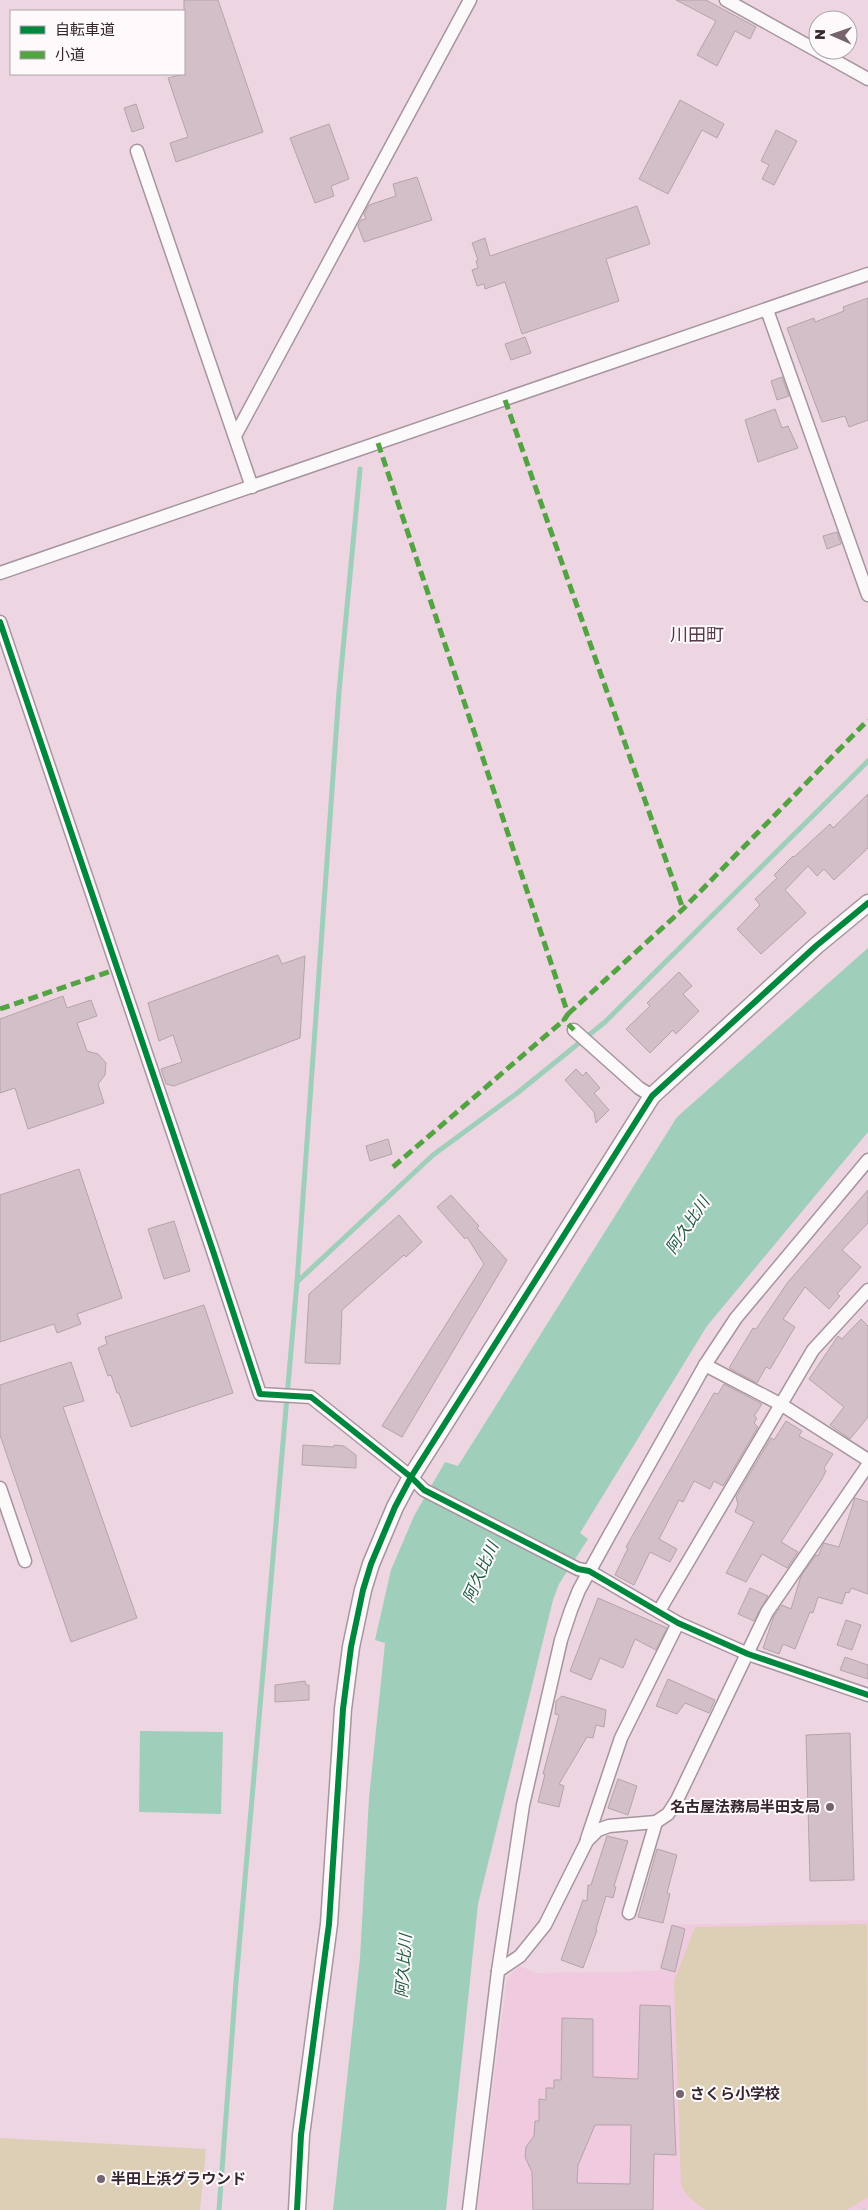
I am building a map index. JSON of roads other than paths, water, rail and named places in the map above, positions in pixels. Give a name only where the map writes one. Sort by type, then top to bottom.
[{"type":"street","points":[[235,436],[470,0]]},
{"type":"street","points":[[726,0],[868,79]]},
{"type":"street","points":[[137,151],[252,487]]},
{"type":"street","points":[[0,573],[868,274]]},
{"type":"street","points":[[767,310],[868,595]]},
{"type":"street","points":[[0,622],[260,1394],[311,1397],[412,1476],[424,1490],[584,1570],[678,1623],[748,1654],[868,1695]]},
{"type":"street","points":[[297,2210],[301,2135],[329,1924],[343,1709],[351,1647],[363,1590],[391,1514],[412,1476],[652,1096],[816,946],[868,903]]},
{"type":"street","points":[[574,1030],[639,1088],[652,1096]]},
{"type":"street","points":[[469,2210],[498,1971],[523,1805],[562,1640],[584,1570],[705,1365],[736,1318],[868,1160]]},
{"type":"street","points":[[659,1611],[817,1345],[868,1290]]},
{"type":"street","points":[[705,1365],[782,1405],[868,1460]]},
{"type":"street","points":[[587,1841],[598,1830],[610,1826],[656,1822],[668,1814],[677,1800],[767,1612],[868,1465]]},
{"type":"street","points":[[0,1488],[25,1561]]},
{"type":"street","points":[[498,1971],[520,1956],[545,1925],[587,1841],[621,1738],[678,1623]]},
{"type":"street","points":[[629,1913],[656,1822]]},
{"type":"water","name":"阿久比川","points":[[868,948],[868,1132],[707,1326],[580,1533],[588,1539],[559,1584],[553,1600],[478,1904],[446,2210],[333,2210],[360,1958],[369,1798],[385,1643],[375,1640],[391,1570],[414,1516],[445,1462],[458,1466],[677,1117]]},
{"type":"water","points":[[140,1731],[223,1732],[221,1814],[139,1812]]},
{"type":"waterway","points":[[297,1282],[339,692],[360,469]]},
{"type":"waterway","points":[[219,2210],[236,1982],[297,1282],[433,1155],[516,1094],[605,1022],[868,761]]},
{"type":"place","name":"名古屋法務局半田支局","points":[[830,1807]]},
{"type":"place","name":"さくら小学校","points":[[680,2094]]},
{"type":"place","name":"半田上浜グラウンド","points":[[101,2179]]},
{"type":"district","name":"川田町","points":[[697,635]]}]
